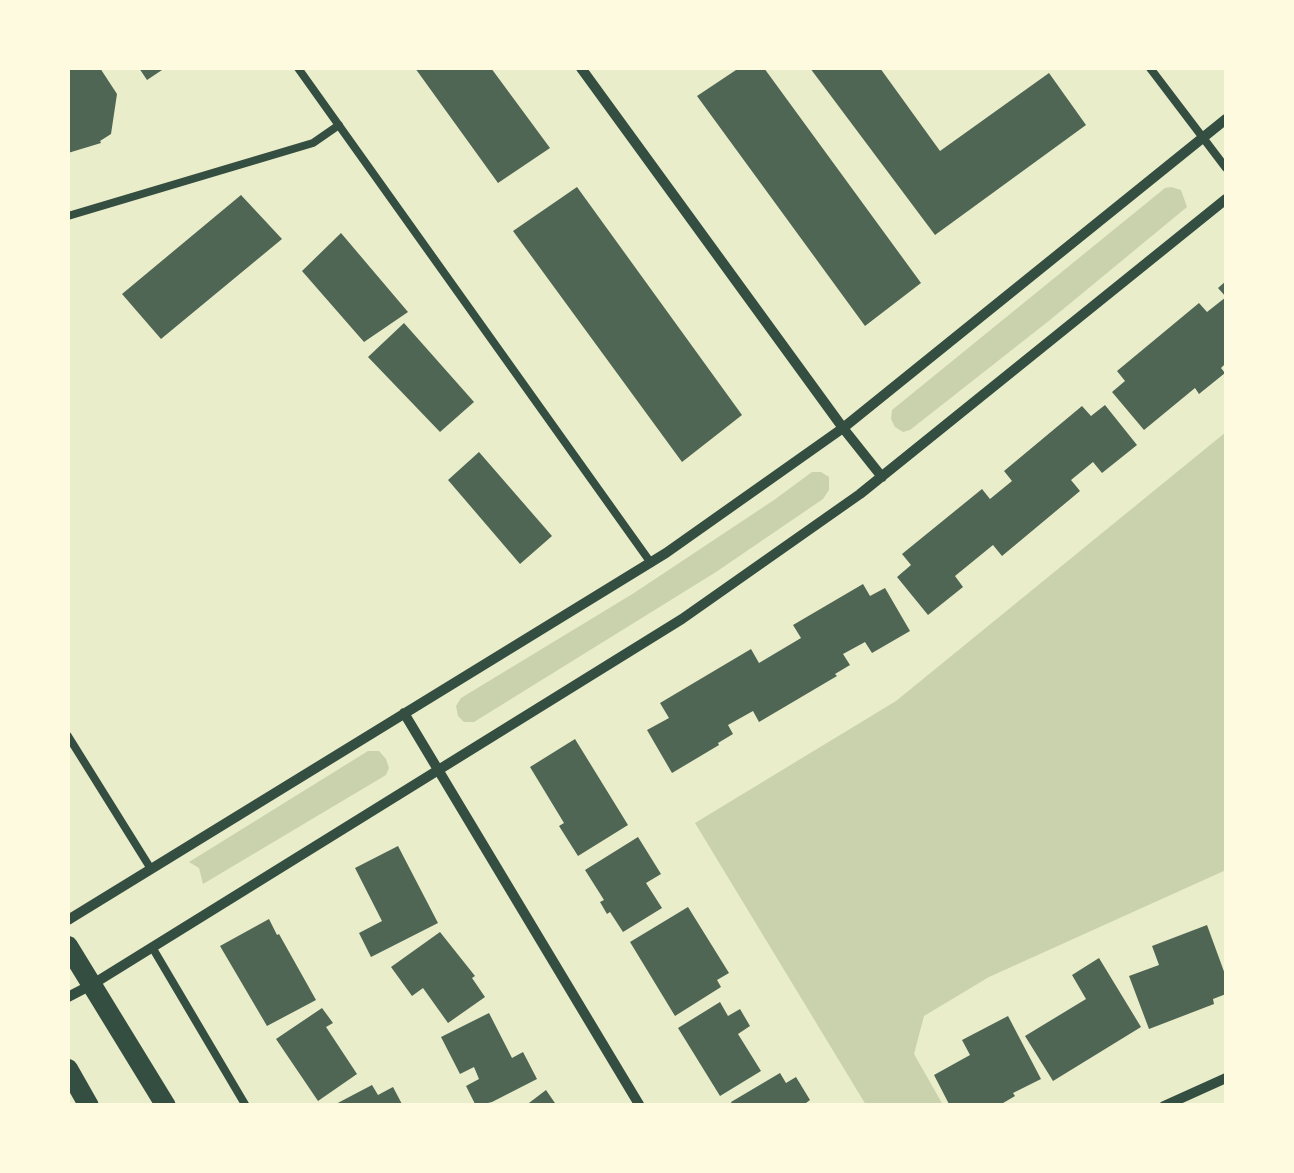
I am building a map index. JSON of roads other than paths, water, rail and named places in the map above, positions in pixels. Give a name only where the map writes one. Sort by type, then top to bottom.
[{"type":"main road","points":[[68,946],[166,1106]]},
{"type":"main road","points":[[68,1069],[89,1106]]},
{"type":"street","points":[[581,68],[882,476]]},
{"type":"street","points":[[68,920],[651,562],[785,471],[1226,119]]},
{"type":"street","points":[[68,997],[682,619],[816,527],[1226,198]]},
{"type":"street","points":[[404,714],[640,1106]]},
{"type":"street","points":[[1164,1106],[1226,1078]]},
{"type":"lane","points":[[298,68],[651,562]]},
{"type":"lane","points":[[1150,68],[1226,168]]},
{"type":"lane","points":[[68,216],[313,143],[339,125]]},
{"type":"lane","points":[[68,736],[151,869]]},
{"type":"lane","points":[[152,946],[246,1106]]}]
